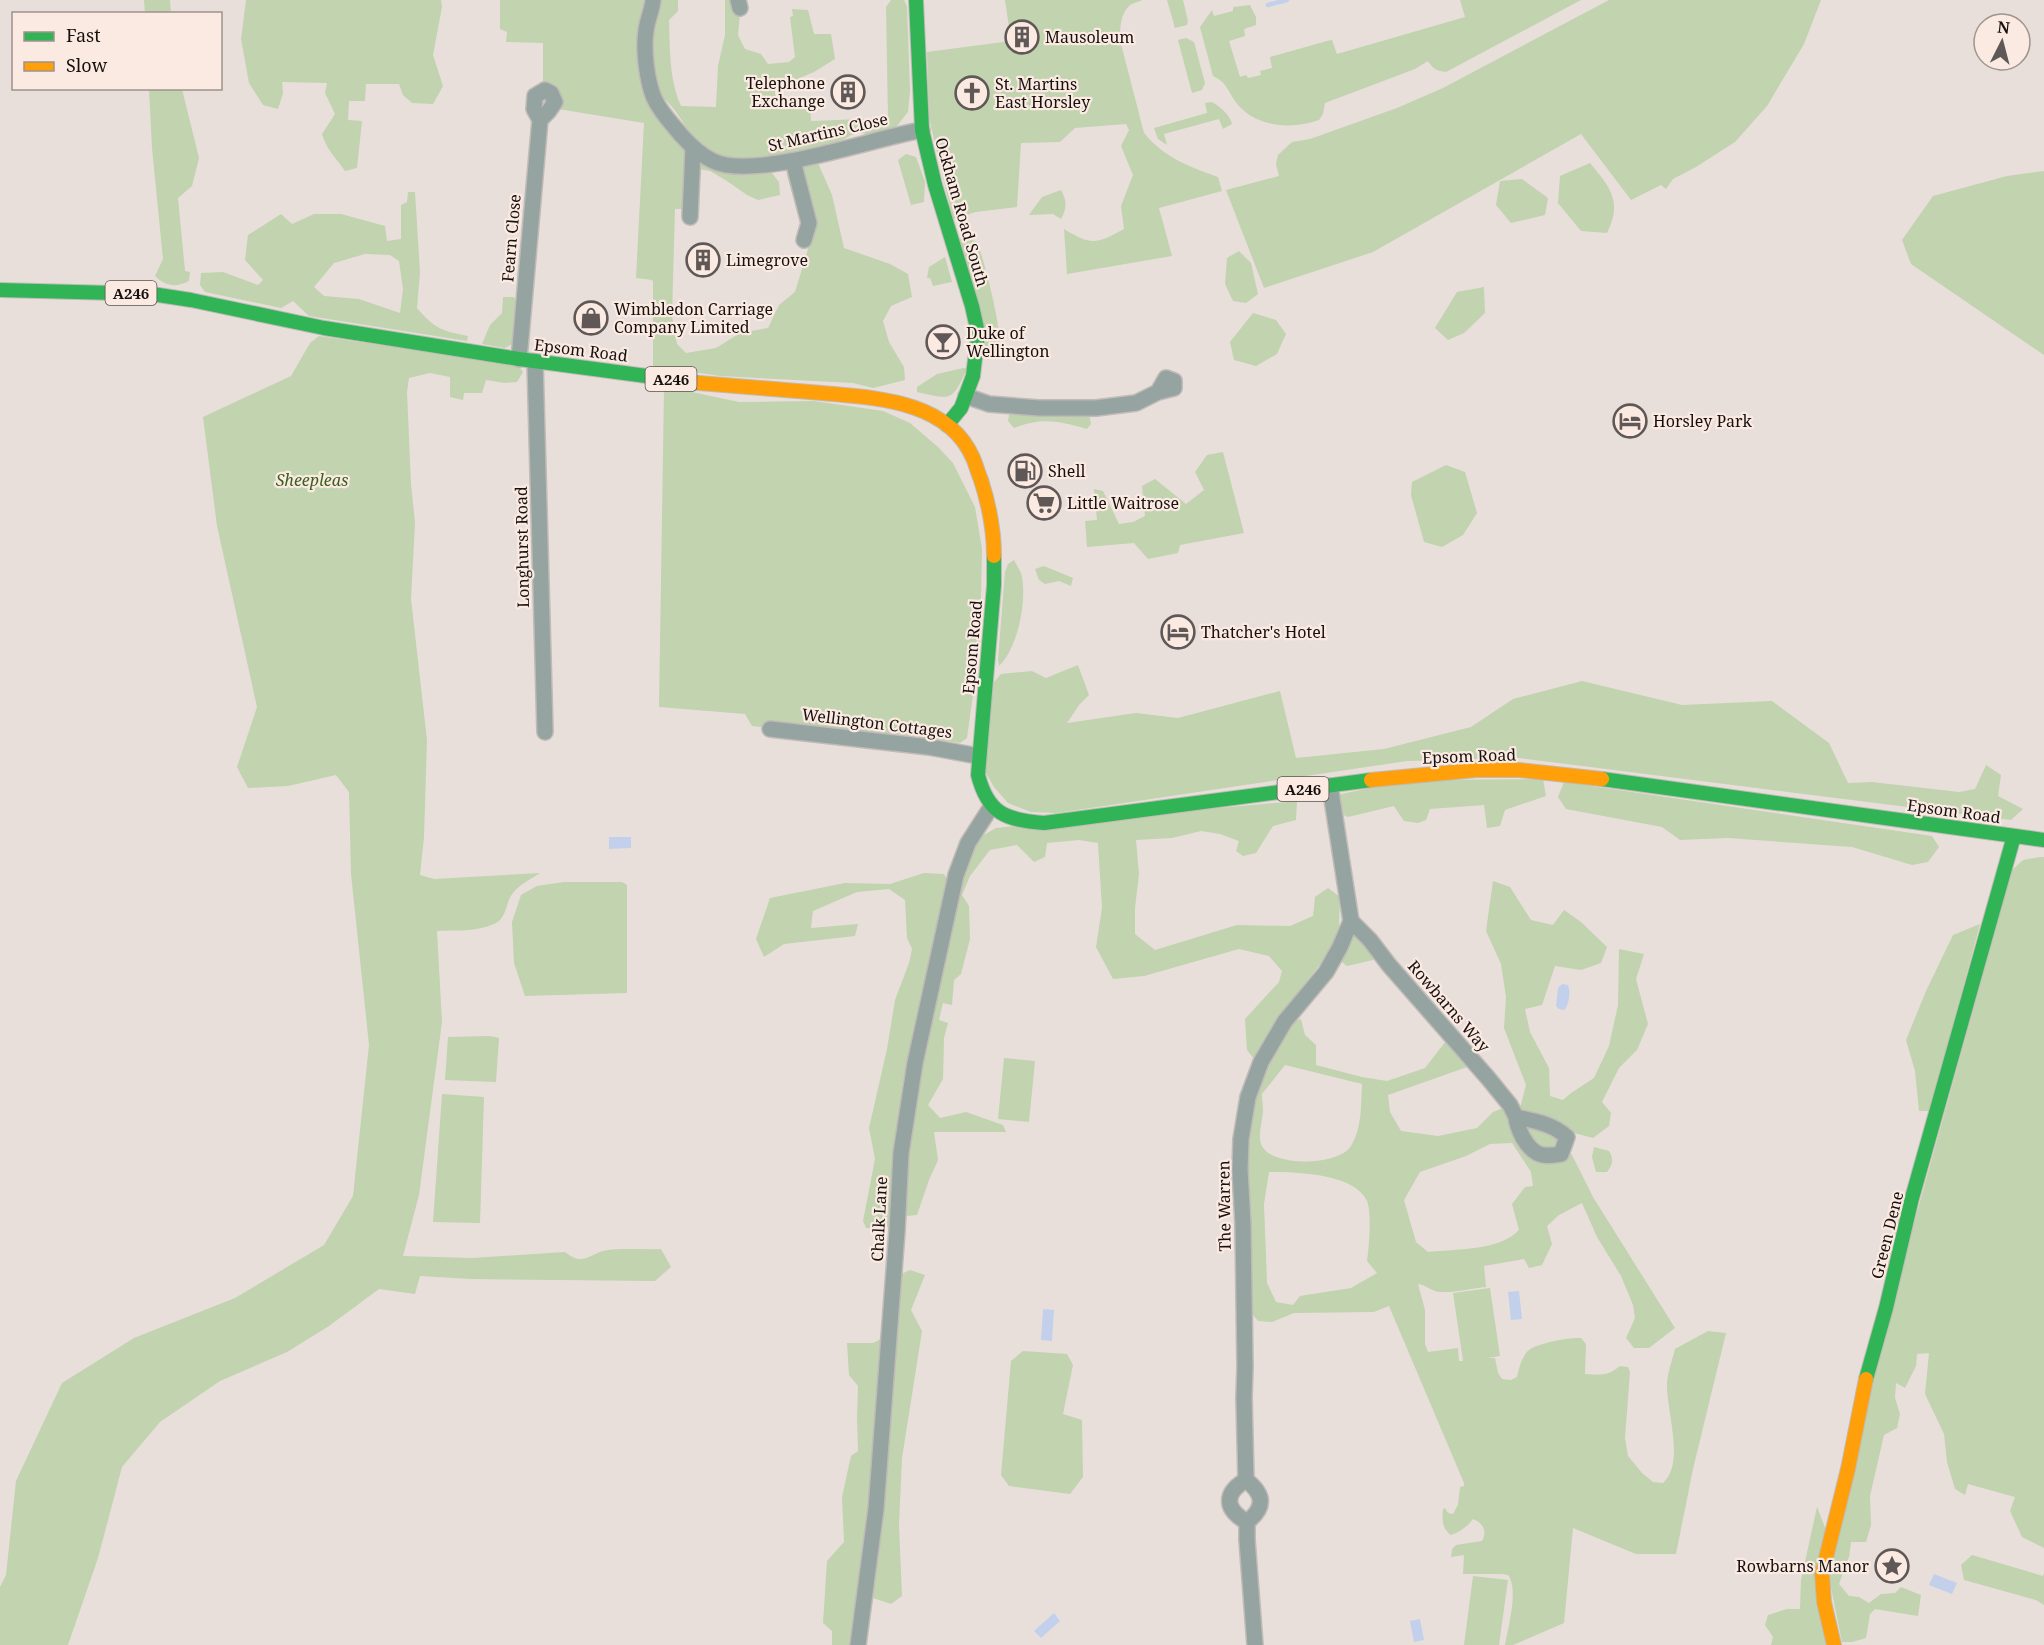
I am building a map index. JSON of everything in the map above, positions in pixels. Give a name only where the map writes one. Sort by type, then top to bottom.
[{"type":"main road","name":"Ockham Road South","points":[[916,0],[922,130],[935,185],[978,333],[974,376],[961,408],[947,425]]},
{"type":"main road","name":"Epsom Road","points":[[0,291],[152,294],[324,328],[519,359],[690,381],[864,397],[898,402],[921,410],[947,425],[961,439],[973,457],[989,506],[994,548],[990,635],[978,775],[981,793],[991,807],[1005,817],[1022,822],[1044,823],[1423,774],[1519,770],[1615,780],[2014,836]]},
{"type":"main road","name":"A246","points":[[2014,836],[2044,840]]},
{"type":"main road","name":"Green Dene","points":[[1834,1645],[1824,1602],[1822,1574],[1848,1469],[1868,1367],[1886,1308],[1912,1197],[2014,836]]},
{"type":"street","name":"St Martins Close","points":[[653,0],[646,30],[645,52],[654,98],[671,123],[693,148],[713,161],[734,167],[757,166],[793,160],[922,130]]},
{"type":"street","name":"Fearn Close","points":[[519,359],[540,120]]},
{"type":"street","points":[[690,217],[693,148]]},
{"type":"street","points":[[793,160],[809,223],[804,240]]},
{"type":"street","name":"Longhurst Road","points":[[535,361],[545,732]]},
{"type":"street","points":[[966,396],[989,404],[1039,408],[1096,408],[1136,403],[1158,392]]},
{"type":"street","name":"Wellington Cottages","points":[[770,729],[907,744],[978,756]]},
{"type":"street","points":[[1330,786],[1351,921]]},
{"type":"street","name":"Chalk Lane","points":[[858,1645],[876,1509],[897,1240],[901,1153],[915,1063],[956,875],[968,843],[991,807]]},
{"type":"street","name":"Rowbarns Way","points":[[1351,921],[1370,940],[1389,965],[1488,1078],[1510,1105],[1516,1117]]},
{"type":"street","name":"The Warren","points":[[1255,1645],[1247,1522],[1258,1514],[1261,1502],[1257,1489],[1246,1480],[1241,1139],[1248,1097],[1261,1062],[1285,1021],[1326,972],[1351,921]]},
{"type":"street","points":[[1246,1480],[1236,1486],[1230,1498],[1231,1508],[1235,1515],[1247,1522]]},
{"type":"green space","points":[[144,0],[170,0],[171,12],[145,12]]},
{"type":"green space","points":[[246,0],[441,0],[442,7],[433,55],[443,86],[433,104],[412,103],[403,95],[399,84],[366,84],[365,101],[349,101],[348,120],[362,121],[357,168],[345,171],[329,149],[322,134],[335,114],[325,93],[327,83],[282,82],[283,93],[278,109],[263,105],[249,83],[241,39]]},
{"type":"green space","points":[[500,0],[647,0],[656,117],[685,151],[687,209],[675,209],[672,316],[677,344],[686,353],[716,348],[740,333],[768,328],[779,305],[795,292],[808,249],[787,175],[798,166],[818,163],[832,195],[844,248],[890,264],[908,274],[912,297],[891,306],[883,321],[889,342],[904,367],[905,380],[873,388],[853,383],[720,376],[653,366],[653,282],[636,278],[644,123],[558,109],[543,84],[543,43],[506,42],[507,32],[500,29]]},
{"type":"green space","points":[[660,0],[678,0],[678,11],[669,20],[672,75],[681,106],[716,107],[718,66],[725,35],[725,0],[735,0],[740,14],[738,35],[745,49],[761,54],[768,64],[789,62],[795,57],[790,17],[793,16],[792,9],[808,10],[814,34],[831,34],[835,59],[814,72],[776,88],[776,98],[810,100],[811,121],[888,118],[886,7],[891,0],[904,0],[907,6],[910,91],[908,112],[896,127],[870,135],[857,132],[833,145],[802,153],[799,150],[749,161],[724,157],[701,144],[673,107],[660,96],[652,67],[650,37]]},
{"type":"green space","points":[[1005,0],[1142,0],[1130,5],[1126,10],[1121,22],[1120,40],[1144,133],[1168,155],[1218,177],[1222,191],[1159,208],[1172,256],[1067,274],[1064,229],[1081,238],[1094,241],[1107,238],[1124,229],[1121,206],[1133,175],[1121,146],[1129,130],[1126,124],[1075,128],[1060,142],[1021,143],[1017,207],[976,212],[953,219],[929,118],[927,52],[1011,41]]},
{"type":"green space","points":[[1167,0],[1183,0],[1187,25],[1175,28]]},
{"type":"green space","points":[[1460,0],[1581,0],[1446,72],[1436,69],[1428,61],[1415,69],[1325,103],[1319,120],[1299,125],[1267,123],[1248,114],[1240,107],[1226,86],[1213,76],[1200,27],[1212,10],[1214,16],[1233,11],[1233,7],[1250,5],[1256,17],[1256,25],[1244,29],[1245,36],[1229,41],[1240,77],[1246,75],[1248,78],[1261,75],[1260,71],[1272,68],[1270,57],[1332,40],[1337,54],[1465,17]]},
{"type":"green space","points":[[1609,0],[1821,0],[1804,44],[1767,106],[1735,142],[1673,179],[1666,189],[1661,185],[1631,200],[1581,134],[1373,252],[1264,288],[1226,190],[1279,176],[1276,164],[1278,155],[1292,142],[1310,139],[1397,108],[1443,88]]},
{"type":"green space","points":[[1186,38],[1194,42],[1205,83],[1202,90],[1192,93],[1178,40]]},
{"type":"green space","points":[[149,90],[182,90],[199,158],[192,186],[178,198],[185,271],[190,272],[189,281],[180,285],[167,284],[155,276],[163,259],[152,148]]},
{"type":"green space","points":[[1211,102],[1224,111],[1232,124],[1223,129],[1219,119],[1164,134],[1167,145],[1158,139],[1154,128],[1207,113],[1205,103]]},
{"type":"green space","points":[[906,154],[916,157],[925,182],[924,202],[911,205],[898,160]]},
{"type":"green space","points":[[1590,163],[1612,195],[1614,212],[1607,233],[1581,231],[1558,203],[1560,176]]},
{"type":"green space","points":[[701,165],[733,174],[772,173],[779,182],[780,195],[758,200],[710,171],[698,169]]},
{"type":"green space","points":[[2044,171],[2044,355],[1911,264],[1902,240],[1933,196],[2007,176]]},
{"type":"green space","points":[[1522,179],[1548,198],[1545,215],[1511,223],[1496,205],[1500,181]]},
{"type":"green space","points":[[1061,190],[1066,204],[1061,219],[1053,214],[1029,215],[1042,197]]},
{"type":"green space","points":[[408,192],[415,192],[420,272],[417,308],[429,321],[440,328],[468,336],[467,341],[309,316],[293,301],[281,308],[205,292],[200,285],[201,273],[223,272],[258,285],[263,280],[245,260],[248,235],[281,214],[292,224],[314,214],[341,214],[385,226],[387,241],[401,239],[401,205],[407,202]],"holes":[[[365,254],[390,255],[399,261],[403,289],[400,313],[359,299],[324,296],[314,287],[334,263]]]},
{"type":"green space","points":[[965,237],[977,242],[988,278],[998,325],[999,346],[994,355],[986,358],[960,239]]},
{"type":"green space","points":[[1239,251],[1251,263],[1258,294],[1246,303],[1233,301],[1225,284],[1227,258]]},
{"type":"green space","points":[[945,257],[952,282],[933,286],[930,278],[927,278],[929,267]]},
{"type":"green space","points":[[1484,287],[1485,313],[1464,333],[1448,340],[1435,328],[1457,292]]},
{"type":"green space","points":[[503,297],[514,297],[519,309],[516,342],[505,348],[482,344],[490,325],[502,313]]},
{"type":"green space","points":[[1253,313],[1276,320],[1286,334],[1277,354],[1256,366],[1234,360],[1230,342]]},
{"type":"green space","name":"Sheepleas","points":[[319,336],[518,365],[523,372],[517,382],[486,380],[482,393],[464,393],[463,400],[450,397],[450,377],[430,373],[409,378],[407,392],[415,523],[411,599],[427,740],[424,837],[420,875],[434,879],[540,873],[516,890],[510,897],[502,918],[494,924],[473,929],[437,931],[442,1022],[419,1195],[403,1256],[472,1258],[565,1252],[572,1257],[583,1259],[608,1250],[661,1249],[671,1267],[655,1281],[471,1279],[420,1276],[415,1294],[379,1289],[329,1326],[287,1352],[220,1381],[160,1422],[122,1467],[98,1558],[68,1645],[0,1645],[0,1587],[6,1575],[16,1481],[62,1383],[134,1338],[235,1298],[324,1245],[353,1196],[369,1045],[351,874],[349,792],[336,775],[288,786],[248,788],[237,767],[257,707],[217,526],[203,417],[291,376],[310,343]]},
{"type":"green space","points":[[968,367],[955,392],[950,395],[938,397],[917,392],[917,387],[937,374]]},
{"type":"green space","points":[[664,390],[687,391],[739,402],[814,401],[883,411],[910,423],[953,463],[975,507],[982,549],[980,645],[967,738],[960,743],[890,733],[882,739],[752,726],[745,714],[659,707]]},
{"type":"green space","points":[[1010,410],[1089,414],[1091,424],[1087,429],[1059,422],[1042,421],[1014,428],[1008,421]]},
{"type":"green space","points":[[1223,452],[1244,533],[1180,545],[1178,553],[1148,559],[1134,543],[1087,547],[1085,521],[1097,520],[1094,489],[1103,491],[1119,524],[1133,522],[1145,516],[1142,486],[1155,479],[1186,504],[1204,490],[1195,472],[1207,455]]},
{"type":"green space","points":[[1446,465],[1465,472],[1477,513],[1463,535],[1442,547],[1424,542],[1411,495],[1412,482]]},
{"type":"green space","points":[[1014,560],[1023,583],[1022,609],[1016,635],[1006,658],[999,666],[1005,572],[1008,564]]},
{"type":"green space","points":[[1044,566],[1073,578],[1071,586],[1059,581],[1045,584],[1039,580],[1035,569]]},
{"type":"green space","points":[[1078,665],[1089,695],[1067,723],[1136,713],[1178,718],[1280,691],[1296,758],[1384,749],[1471,727],[1513,699],[1582,681],[1682,705],[1772,701],[1829,743],[1848,783],[1872,782],[1959,792],[1975,789],[1986,765],[2001,775],[1998,796],[2023,809],[2011,820],[1519,758],[1407,761],[1057,813],[1031,812],[1008,803],[994,787],[983,768],[994,682],[1001,674],[1032,671],[1046,678]]},
{"type":"green space","points":[[1543,779],[1546,796],[1505,810],[1500,826],[1487,828],[1484,805],[1430,809],[1426,820],[1418,823],[1404,821],[1394,806],[1348,817],[1341,814],[1337,795],[1408,780]]},
{"type":"green space","points":[[1564,782],[1932,836],[1939,847],[1928,862],[1912,865],[1852,847],[1728,838],[1680,840],[1662,827],[1566,809],[1558,797]]},
{"type":"green space","points":[[1297,801],[1296,820],[1273,826],[1256,853],[1243,856],[1236,851],[1239,841],[1220,834],[1201,831],[1172,838],[1136,840],[1139,874],[1135,934],[1155,950],[1237,925],[1290,926],[1313,916],[1315,897],[1328,888],[1340,897],[1339,928],[1330,951],[1280,1016],[1254,1059],[1247,1050],[1245,1019],[1279,982],[1282,971],[1269,956],[1239,949],[1144,976],[1113,979],[1096,947],[1102,908],[1098,843],[1079,840],[1047,843],[1045,857],[1034,862],[1017,845],[990,850],[970,876],[962,895],[969,906],[970,939],[961,974],[954,980],[952,1005],[943,1003],[939,1020],[948,1023],[944,1038],[943,1079],[928,1105],[940,1118],[966,1112],[1003,1125],[1006,1132],[934,1132],[938,1160],[917,1215],[907,1216],[901,1208],[909,1127],[956,886],[975,840],[996,828]]},
{"type":"green space","points":[[2044,857],[2044,1548],[2022,1537],[2010,1511],[2015,1497],[1968,1484],[1965,1495],[1955,1489],[1947,1462],[1944,1434],[1925,1394],[1929,1353],[1917,1354],[1916,1366],[1905,1388],[1896,1383],[1895,1398],[1900,1414],[1897,1428],[1884,1435],[1870,1496],[1871,1525],[1866,1542],[1851,1542],[1849,1557],[1839,1584],[1849,1596],[1859,1597],[1869,1603],[1881,1594],[1895,1593],[1901,1587],[1921,1595],[1918,1616],[1875,1609],[1870,1614],[1866,1638],[1842,1642],[1828,1573],[1890,1310],[2012,870],[2023,860]]},
{"type":"green space","points":[[924,873],[944,874],[948,881],[926,989],[903,1081],[896,1142],[892,1224],[885,1229],[866,1228],[863,1221],[875,1159],[869,1128],[887,1049],[895,1000],[912,949],[907,938],[905,900],[889,889],[857,892],[813,911],[811,928],[858,924],[855,936],[784,944],[764,957],[756,939],[770,898],[845,883],[890,884]]},
{"type":"green space","points":[[1493,881],[1510,887],[1531,920],[1553,925],[1564,910],[1581,922],[1607,947],[1601,963],[1581,970],[1555,966],[1542,1005],[1525,1009],[1530,1032],[1549,1068],[1550,1096],[1563,1100],[1594,1078],[1609,1046],[1618,1005],[1619,949],[1644,954],[1636,979],[1648,1024],[1637,1050],[1619,1068],[1602,1102],[1611,1113],[1609,1126],[1593,1138],[1574,1133],[1550,1118],[1534,1117],[1520,1108],[1526,1085],[1504,1028],[1506,997],[1501,964],[1486,931]]},
{"type":"green space","points":[[564,882],[622,882],[627,885],[627,993],[525,996],[514,963],[512,922],[521,895],[537,886]]},
{"type":"green space","points":[[1980,924],[1930,1111],[1919,1111],[1915,1071],[1906,1040],[1953,935]]},
{"type":"green space","points":[[1353,936],[1358,936],[1375,957],[1373,960],[1347,966],[1342,962],[1341,956]]},
{"type":"green space","points":[[1301,1019],[1305,1035],[1316,1045],[1316,1065],[1387,1081],[1425,1068],[1446,1041],[1470,1066],[1388,1095],[1390,1112],[1401,1131],[1438,1136],[1477,1128],[1493,1112],[1503,1108],[1511,1117],[1558,1140],[1572,1155],[1593,1197],[1675,1328],[1649,1348],[1634,1348],[1626,1338],[1635,1318],[1633,1305],[1621,1276],[1597,1237],[1582,1203],[1559,1215],[1547,1226],[1552,1244],[1542,1265],[1529,1268],[1524,1259],[1484,1266],[1486,1287],[1441,1292],[1418,1284],[1425,1310],[1425,1344],[1428,1352],[1458,1348],[1459,1361],[1463,1361],[1453,1293],[1490,1288],[1500,1356],[1487,1358],[1495,1358],[1498,1373],[1502,1379],[1511,1380],[1517,1377],[1524,1355],[1533,1347],[1570,1338],[1581,1338],[1586,1344],[1585,1374],[1604,1374],[1620,1366],[1628,1367],[1630,1372],[1625,1438],[1628,1456],[1653,1482],[1663,1483],[1673,1464],[1673,1438],[1667,1386],[1675,1349],[1708,1331],[1726,1333],[1693,1469],[1676,1554],[1636,1554],[1573,1528],[1564,1623],[1513,1645],[1505,1645],[1513,1599],[1513,1589],[1508,1575],[1463,1574],[1464,1555],[1451,1557],[1452,1549],[1456,1545],[1482,1541],[1484,1530],[1479,1522],[1473,1519],[1463,1529],[1451,1535],[1444,1527],[1443,1509],[1453,1514],[1458,1505],[1460,1487],[1464,1486],[1464,1483],[1389,1306],[1374,1312],[1294,1313],[1272,1322],[1258,1321],[1249,1310],[1246,1289],[1247,1119],[1260,1077],[1292,1022]],"holes":[[[1285,1065],[1362,1084],[1357,1132],[1351,1146],[1344,1153],[1333,1158],[1304,1162],[1277,1157],[1267,1152],[1261,1144],[1262,1094]],[[1512,1143],[1531,1172],[1533,1186],[1525,1187],[1512,1204],[1519,1230],[1511,1237],[1489,1245],[1428,1252],[1416,1242],[1404,1200],[1420,1172],[1466,1156],[1490,1144]],[[1269,1172],[1323,1176],[1350,1185],[1360,1192],[1369,1206],[1367,1261],[1377,1273],[1351,1288],[1300,1296],[1293,1305],[1276,1302],[1267,1283],[1264,1204]]]},
{"type":"green space","points":[[490,1036],[499,1038],[496,1082],[445,1080],[448,1037]]},
{"type":"green space","points":[[1004,1058],[1035,1061],[1029,1122],[998,1119]]},
{"type":"green space","points":[[442,1094],[484,1097],[480,1223],[433,1222]]},
{"type":"green space","points":[[1594,1147],[1609,1151],[1612,1162],[1607,1172],[1596,1172],[1592,1157]]},
{"type":"green space","points":[[910,1270],[925,1275],[911,1310],[922,1331],[902,1458],[899,1525],[902,1596],[891,1604],[870,1597],[899,1275]]},
{"type":"green space","points":[[883,1338],[869,1525],[853,1645],[832,1645],[832,1631],[823,1623],[827,1561],[844,1542],[842,1497],[851,1456],[858,1451],[858,1386],[849,1375],[847,1343],[873,1343]]},
{"type":"green space","points":[[1023,1351],[1067,1354],[1073,1365],[1063,1414],[1082,1420],[1083,1477],[1070,1494],[1009,1486],[1001,1475],[1011,1361]]},
{"type":"green space","points":[[1817,1507],[1826,1530],[1826,1645],[1771,1645],[1773,1637],[1765,1625],[1768,1615],[1787,1609],[1800,1609],[1801,1580]]},
{"type":"green space","points":[[1972,1555],[2043,1576],[2044,1573],[2044,1605],[2036,1600],[1964,1580],[1961,1565]]},
{"type":"green space","points":[[1473,1576],[1508,1580],[1499,1645],[1464,1645]]},
{"type":"water","points":[[609,837],[631,837],[631,848],[609,849]]},
{"type":"water","points":[[1562,984],[1568,985],[1569,991],[1568,1002],[1564,1010],[1556,1006],[1558,988]]},
{"type":"water","points":[[1519,1291],[1522,1319],[1511,1320],[1508,1292]]},
{"type":"water","points":[[1043,1309],[1054,1310],[1052,1341],[1041,1340]]},
{"type":"water","points":[[1934,1574],[1957,1583],[1952,1594],[1929,1585]]},
{"type":"water","points":[[1054,1613],[1060,1621],[1041,1638],[1034,1631]]},
{"type":"water","points":[[1420,1619],[1424,1640],[1414,1642],[1410,1621]]},
{"type":"waterway","points":[[1268,5],[1287,0]]},
{"type":"traffic: fast","points":[[916,0],[922,130],[935,185],[978,333],[973,376],[961,408],[947,425]]},
{"type":"traffic: fast","points":[[0,290],[152,294],[324,328],[519,359],[699,383]]},
{"type":"traffic: fast","points":[[994,556],[994,585],[978,775],[987,799],[1000,812],[1019,820],[1044,823],[1371,780]]},
{"type":"traffic: fast","points":[[1602,779],[2044,840]]},
{"type":"traffic: fast","points":[[1866,1379],[1886,1308],[1912,1198],[2014,836]]},
{"type":"traffic: slow","points":[[699,383],[864,397],[886,400],[928,413],[946,424],[962,439],[973,458],[989,508],[994,556]]},
{"type":"traffic: slow","points":[[1371,780],[1476,770],[1519,770],[1602,779]]},
{"type":"traffic: slow","points":[[1834,1645],[1824,1602],[1822,1574],[1848,1469],[1866,1379]]},
{"type":"place","name":"Mausoleum","points":[[1022,37]]},
{"type":"place","name":"Telephone Exchange","points":[[848,92]]},
{"type":"place","name":"St. Martins East Horsley","points":[[972,93]]},
{"type":"place","name":"Limegrove","points":[[703,260]]},
{"type":"place","name":"Wimbledon Carriage Company Limited","points":[[591,318]]},
{"type":"place","name":"Duke of Wellington","points":[[943,342]]},
{"type":"place","name":"Horsley Park","points":[[1630,421]]},
{"type":"place","name":"Shell","points":[[1025,471]]},
{"type":"place","name":"Little Waitrose","points":[[1044,503]]},
{"type":"place","name":"Thatcher's Hotel","points":[[1178,632]]},
{"type":"place","name":"Rowbarns Manor","points":[[1892,1566]]}]
